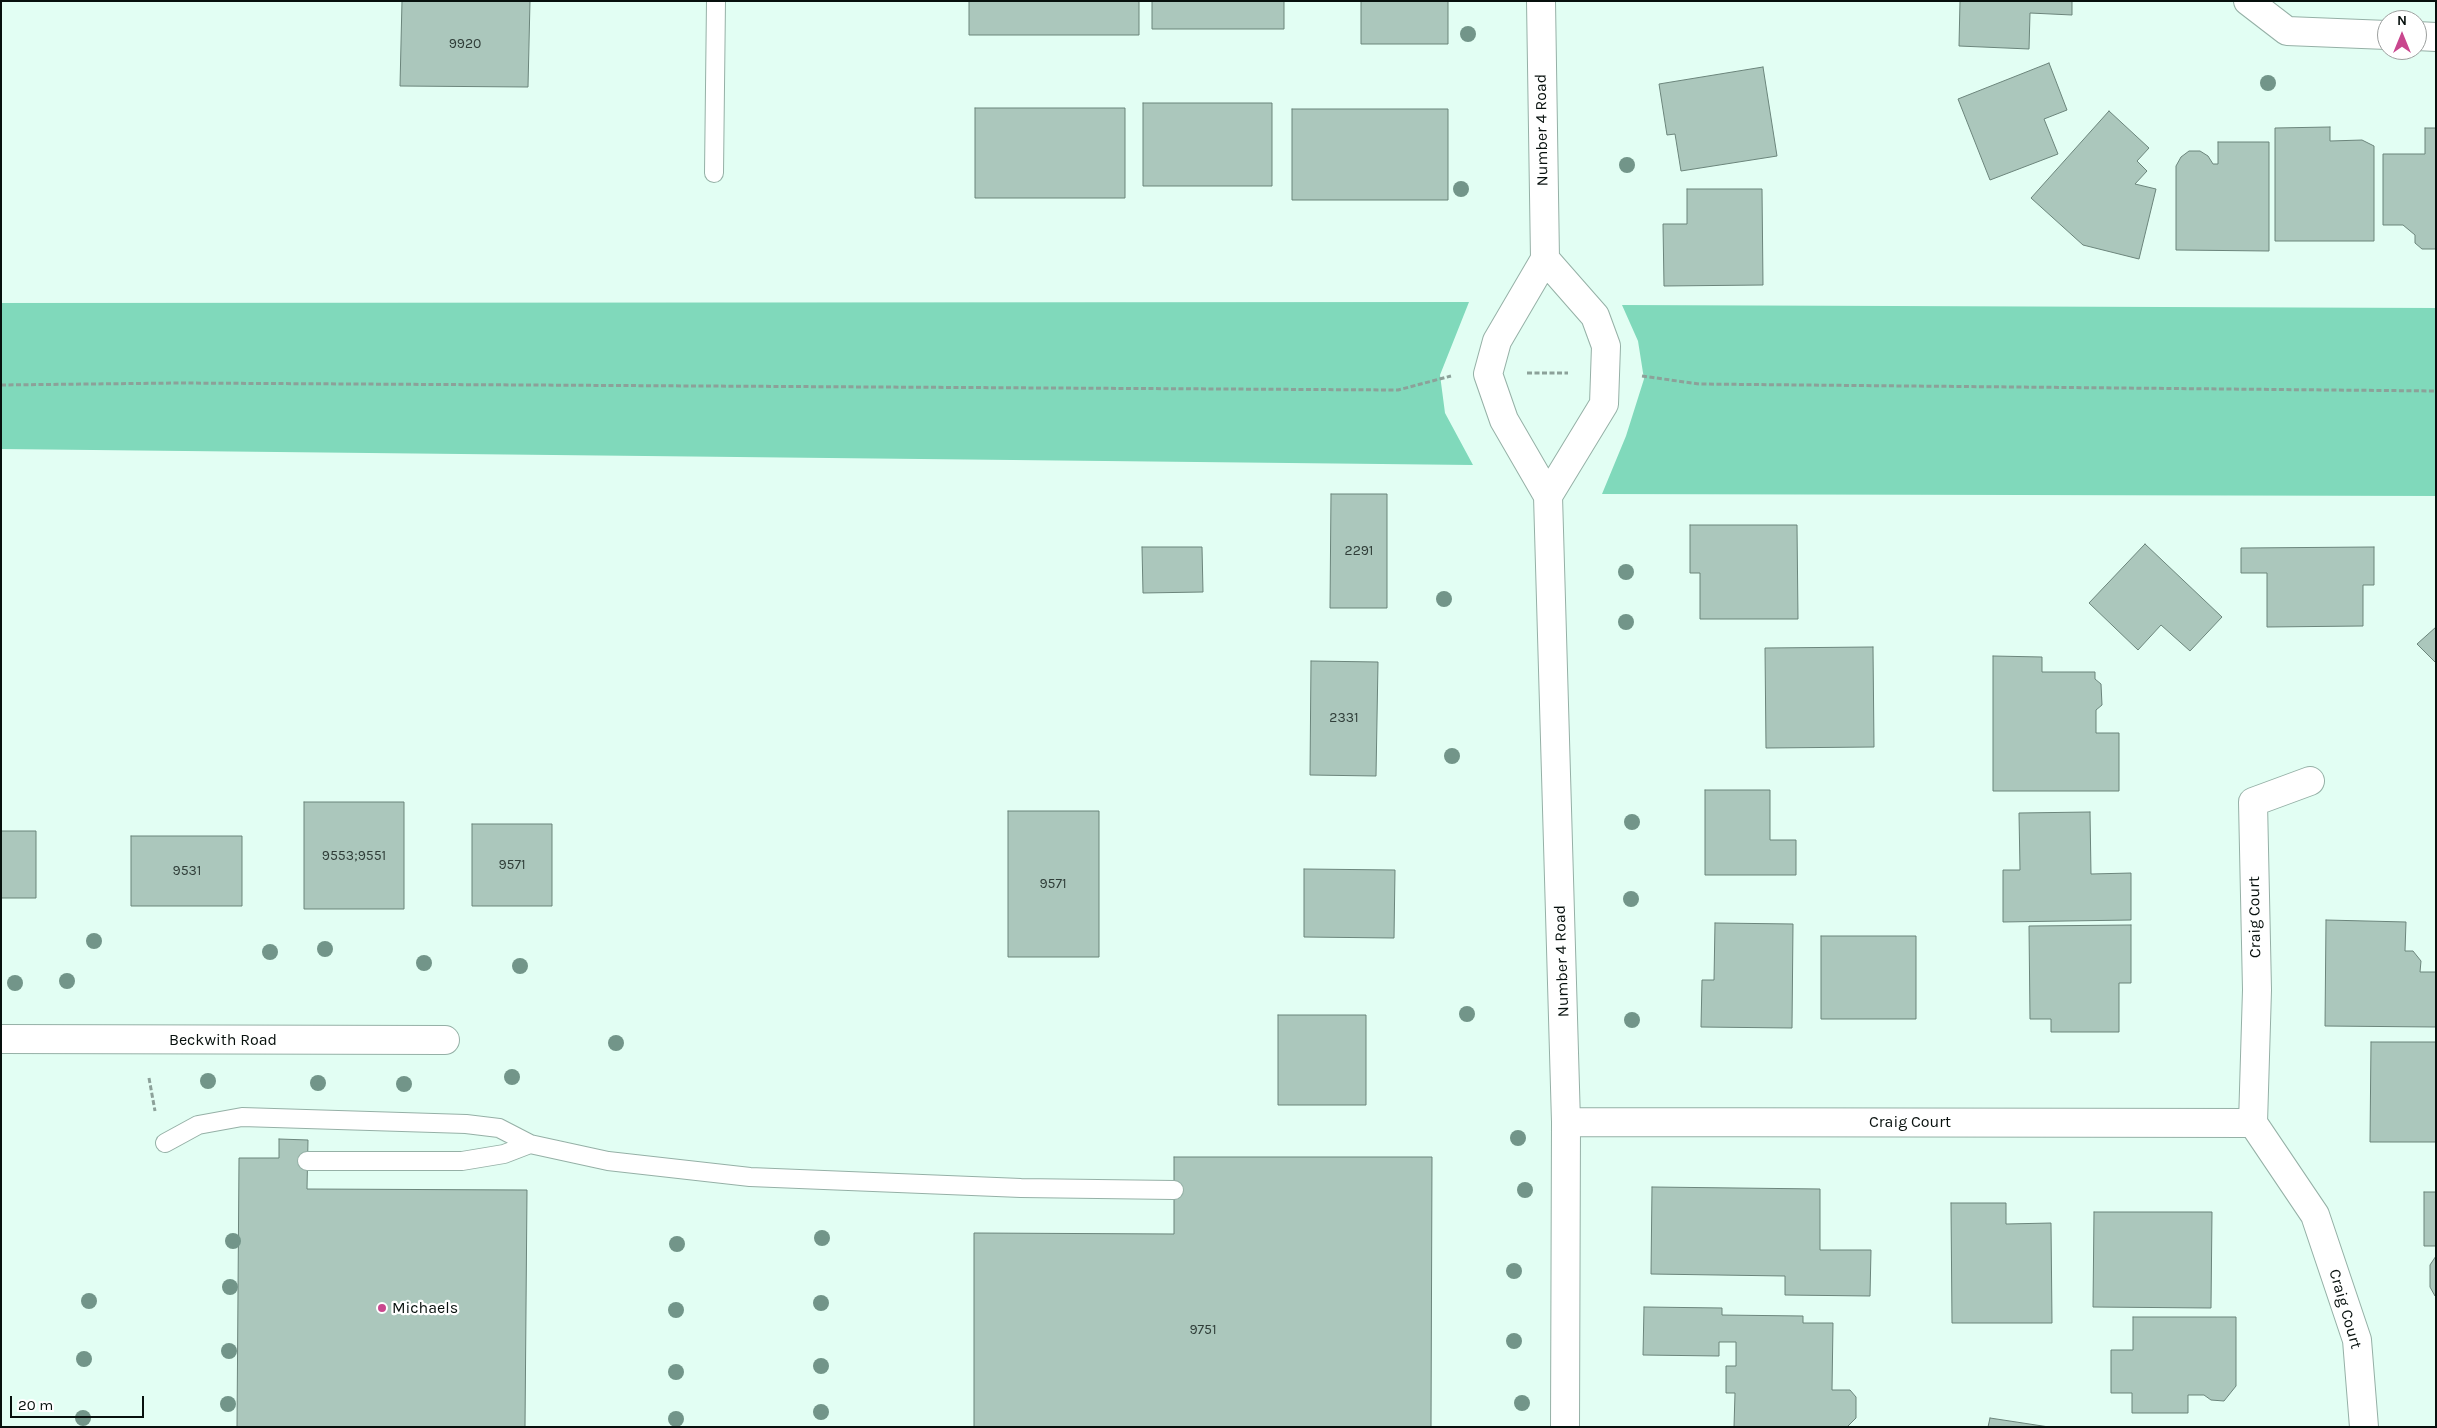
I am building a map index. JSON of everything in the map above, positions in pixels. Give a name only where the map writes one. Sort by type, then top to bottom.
[{"type":"street","name":"Number 4 Road","points":[[1541,1],[1546,258],[1497,341],[1488,374],[1504,420],[1548,496],[1566,1122],[1566,1427]]},
{"type":"street","points":[[2248,1],[2287,31],[2377,35]]},
{"type":"street","points":[[1546,258],[1595,316],[1606,346],[1604,404],[1548,496]]},
{"type":"street","name":"Craig Court","points":[[2310,781],[2253,802],[2257,990],[2253,1123],[2316,1215],[2357,1340],[2364,1427]]},
{"type":"street","name":"Beckwith Road","points":[[1,1040],[445,1040]]},
{"type":"street","name":"Craig Court","points":[[1566,1122],[2253,1123]]},
{"type":"lane","points":[[714,173],[716,1]]},
{"type":"lane","points":[[165,1142],[198,1125],[242,1117],[466,1124],[500,1128],[530,1144],[608,1161],[750,1178],[1021,1188],[1174,1190]]},
{"type":"lane","points":[[307,1161],[462,1161],[504,1154],[530,1144]]},
{"type":"path","points":[[1527,373],[1568,373]]},
{"type":"path","points":[[1,385],[179,383],[1398,390],[1452,376]]},
{"type":"path","points":[[1640,376],[1699,384],[2436,391]]},
{"type":"path","points":[[143,1040],[154,1106],[165,1142]]},
{"type":"green space","points":[[1469,302],[1440,375],[1445,413],[1473,465],[1,449],[1,303]]},
{"type":"green space","points":[[1622,305],[2436,308],[2436,496],[1602,494],[1626,436],[1644,379],[1638,341]]},
{"type":"building","points":[[402,1],[530,1],[528,87],[400,86]]},
{"type":"building","points":[[969,1],[1139,1],[1139,35],[969,35]]},
{"type":"building","points":[[1152,1],[1284,1],[1284,29],[1152,29]]},
{"type":"building","points":[[1361,1],[1448,1],[1448,44],[1361,44]]},
{"type":"building","points":[[1960,1],[2072,1],[2072,15],[2030,13],[2029,49],[1959,46]]},
{"type":"building","points":[[2049,63],[2067,110],[2044,119],[2058,154],[1990,180],[1958,99]]},
{"type":"building","points":[[1763,67],[1777,156],[1681,171],[1675,134],[1667,135],[1659,84]]},
{"type":"building","points":[[1143,103],[1272,103],[1272,186],[1143,186]]},
{"type":"building","points":[[975,108],[1125,108],[1125,198],[975,198]]},
{"type":"building","points":[[1292,109],[1448,109],[1448,200],[1292,200]]},
{"type":"building","points":[[2109,111],[2149,148],[2137,161],[2147,171],[2135,184],[2156,189],[2139,259],[2083,245],[2031,198]]},
{"type":"building","points":[[2330,127],[2330,141],[2362,140],[2374,146],[2374,241],[2275,241],[2275,128]]},
{"type":"building","points":[[2425,128],[2436,128],[2436,249],[2422,249],[2415,243],[2415,235],[2403,225],[2383,225],[2383,154],[2425,154]]},
{"type":"building","points":[[2218,142],[2269,142],[2269,251],[2176,250],[2176,166],[2181,157],[2189,151],[2200,151],[2208,156],[2213,164],[2218,164]]},
{"type":"building","points":[[1687,189],[1762,189],[1763,285],[1664,286],[1663,224],[1687,224]]},
{"type":"building","points":[[1331,494],[1387,494],[1387,608],[1330,608]]},
{"type":"building","points":[[1690,525],[1797,525],[1798,619],[1700,619],[1700,573],[1690,573]]},
{"type":"building","points":[[2145,544],[2222,617],[2190,651],[2161,625],[2138,650],[2089,603]]},
{"type":"building","points":[[1142,547],[1202,547],[1203,592],[1143,593]]},
{"type":"building","points":[[2374,547],[2374,585],[2363,585],[2363,626],[2267,627],[2267,573],[2241,573],[2241,548]]},
{"type":"building","points":[[2436,627],[2436,663],[2417,644]]},
{"type":"building","points":[[1873,647],[1874,747],[1766,748],[1765,648]]},
{"type":"building","points":[[1993,656],[2042,657],[2042,672],[2095,672],[2095,679],[2101,684],[2102,705],[2096,710],[2096,733],[2119,733],[2119,791],[1993,791]]},
{"type":"building","points":[[1311,661],[1378,662],[1376,776],[1310,775]]},
{"type":"building","points":[[1705,790],[1770,790],[1770,840],[1796,840],[1796,875],[1705,875]]},
{"type":"building","points":[[304,802],[404,802],[404,909],[304,909]]},
{"type":"building","points":[[1008,811],[1099,811],[1099,957],[1008,957]]},
{"type":"building","points":[[2090,812],[2091,874],[2131,873],[2131,920],[2003,922],[2003,870],[2020,870],[2019,813]]},
{"type":"building","points":[[472,824],[552,824],[552,906],[472,906]]},
{"type":"building","points":[[1,831],[36,831],[36,898],[1,898]]},
{"type":"building","points":[[131,836],[242,836],[242,906],[131,906]]},
{"type":"building","points":[[1304,869],[1395,870],[1394,938],[1304,937]]},
{"type":"building","points":[[2326,920],[2406,922],[2405,951],[2413,951],[2421,961],[2420,972],[2436,972],[2436,1027],[2325,1026]]},
{"type":"building","points":[[1715,923],[1793,924],[1792,1028],[1701,1027],[1702,980],[1714,980]]},
{"type":"building","points":[[2131,925],[2131,983],[2119,983],[2119,1032],[2051,1032],[2051,1019],[2030,1019],[2029,926]]},
{"type":"building","points":[[1821,936],[1916,936],[1916,1019],[1821,1019]]},
{"type":"building","points":[[1278,1015],[1366,1015],[1366,1105],[1278,1105]]},
{"type":"building","points":[[2371,1042],[2436,1042],[2436,1142],[2370,1142]]},
{"type":"building","name":"Michaels","points":[[279,1139],[308,1140],[307,1189],[527,1190],[525,1427],[237,1427],[239,1158],[279,1158]]},
{"type":"building","points":[[1174,1157],[1432,1157],[1431,1427],[974,1427],[974,1233],[1174,1234]]},
{"type":"building","points":[[1652,1187],[1820,1189],[1820,1250],[1871,1250],[1870,1296],[1785,1295],[1785,1276],[1651,1274]]},
{"type":"building","points":[[2424,1192],[2436,1192],[2436,1246],[2424,1246]]},
{"type":"building","points":[[1951,1203],[2006,1203],[2006,1224],[2051,1223],[2052,1323],[1952,1323]]},
{"type":"building","points":[[2094,1212],[2212,1212],[2211,1308],[2093,1307]]},
{"type":"building","points":[[2436,1256],[2435,1296],[2430,1287],[2430,1265]]},
{"type":"building","points":[[1644,1307],[1722,1308],[1722,1315],[1803,1316],[1803,1323],[1833,1323],[1832,1390],[1850,1390],[1856,1397],[1856,1418],[1847,1427],[1734,1427],[1735,1393],[1726,1393],[1726,1366],[1736,1366],[1736,1342],[1719,1342],[1719,1356],[1643,1355]]},
{"type":"building","points":[[2133,1317],[2236,1317],[2236,1386],[2224,1401],[2211,1400],[2204,1395],[2188,1395],[2188,1413],[2132,1413],[2132,1393],[2111,1393],[2111,1350],[2133,1350]]},
{"type":"building","points":[[1990,1418],[2049,1427],[1988,1427]]},
{"type":"place","name":"Michaels","points":[[382,1308]]}]
